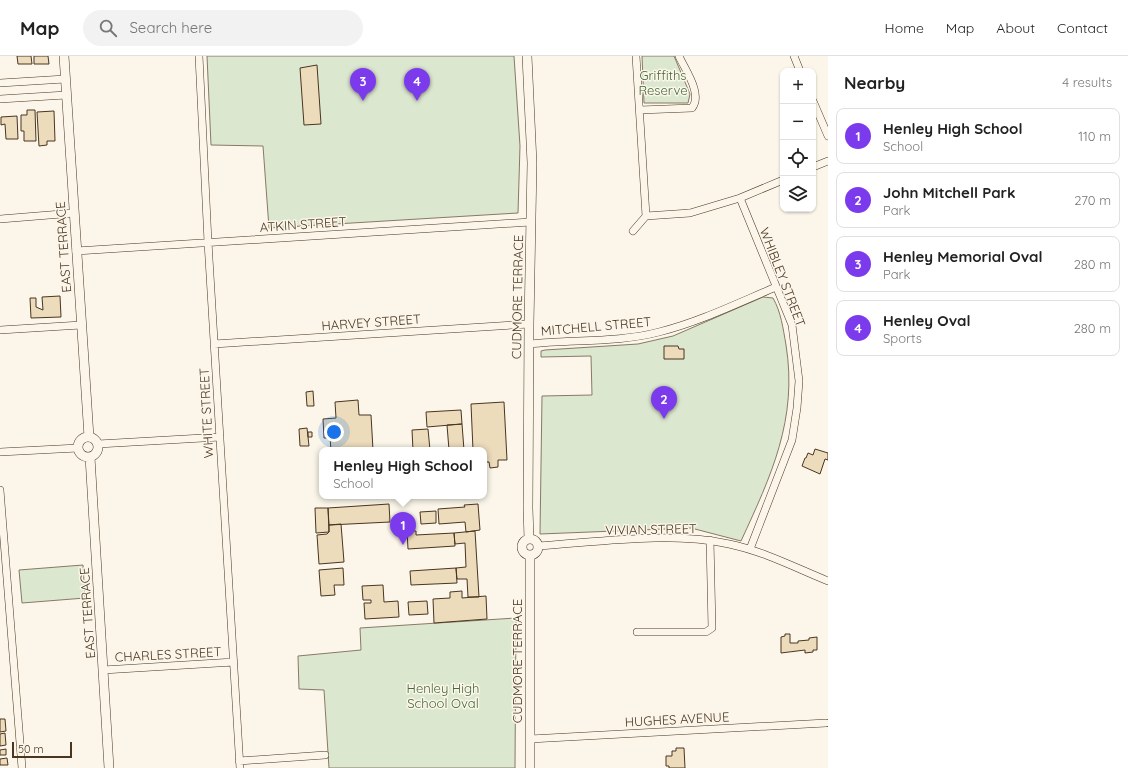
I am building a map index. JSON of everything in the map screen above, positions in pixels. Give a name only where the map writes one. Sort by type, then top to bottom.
[{"type":"street","name":"EAST TERRACE","points":[[64,56],[89,437]]},
{"type":"street","name":"WHITE STREET","points":[[199,56],[208,242],[239,764]]},
{"type":"street","name":"CUDMORE TERRACE","points":[[527,56],[532,163],[529,324],[529,539]]},
{"type":"street","points":[[633,231],[646,216],[636,56]]},
{"type":"street","points":[[640,110],[692,108],[696,103],[696,93],[679,56]]},
{"type":"street","points":[[794,56],[799,68]]},
{"type":"street","points":[[0,82],[65,79]]},
{"type":"street","points":[[0,99],[66,94]]},
{"type":"street","points":[[814,104],[828,136]]},
{"type":"street","points":[[816,166],[828,161]]},
{"type":"street","points":[[646,216],[690,213],[740,198],[780,181]]},
{"type":"street","name":"WHIBLEY STREET","points":[[740,198],[792,325],[798,366],[797,408],[792,440],[750,549]]},
{"type":"street","points":[[0,219],[74,213]]},
{"type":"street","name":"ATKIN STREET","points":[[76,251],[530,222]]},
{"type":"street","name":"MITCHELL STREET","points":[[529,344],[606,340],[659,333],[685,325],[776,287]]},
{"type":"street","name":"HARVEY STREET","points":[[214,344],[529,324]]},
{"type":"street","points":[[0,330],[81,325]]},
{"type":"street","points":[[89,437],[95,439],[98,444],[98,451],[90,457],[83,456],[78,448],[81,440],[89,437]]},
{"type":"street","points":[[98,444],[220,437]]},
{"type":"street","points":[[0,452],[78,448]]},
{"type":"street","name":"EAST TERRACE","points":[[90,457],[109,768]]},
{"type":"street","points":[[0,490],[22,768]]},
{"type":"street","name":"VIVIAN STREET","points":[[538,546],[663,538],[710,540],[750,549],[828,581]]},
{"type":"street","points":[[529,539],[534,540],[538,546],[537,552],[530,555],[525,552],[522,547],[524,541],[529,539]]},
{"type":"street","points":[[637,632],[706,632],[712,628],[710,540]]},
{"type":"street","name":"CUDMORE TERRACE","points":[[530,555],[530,768]]},
{"type":"street","name":"CHARLES STREET","points":[[103,670],[234,662]]},
{"type":"street","name":"HUGHES AVENUE","points":[[530,739],[827,723]]},
{"type":"street","points":[[239,764],[325,755]]},
{"type":"green space","points":[[207,56],[514,56],[520,146],[518,213],[269,228],[263,146],[211,145]]},
{"type":"green space","name":"Griffiths Reserve","points":[[642,56],[674,56],[690,94],[688,103],[644,103]]},
{"type":"green space","points":[[763,297],[773,298],[781,320],[789,372],[788,398],[785,422],[772,470],[741,541],[691,528],[540,534],[542,396],[592,395],[591,356],[541,357],[541,351],[638,344],[673,336]]},
{"type":"green space","points":[[83,565],[85,598],[22,603],[19,570]]},
{"type":"green space","name":"Henley High School Oval","points":[[516,618],[515,768],[329,768],[324,690],[299,689],[298,656],[361,650],[360,628]]},
{"type":"building","points":[[17,56],[31,56],[32,64],[18,64]]},
{"type":"building","points":[[34,56],[48,56],[49,64],[34,64]]},
{"type":"building","points":[[317,65],[321,124],[304,125],[300,68]]},
{"type":"building","points":[[27,110],[35,110],[36,141],[24,141],[24,131],[21,131],[21,115],[27,115]]},
{"type":"building","points":[[54,111],[55,141],[47,141],[47,145],[39,146],[37,112]]},
{"type":"building","points":[[17,116],[18,139],[6,139],[5,124],[1,125],[1,117]]},
{"type":"building","points":[[60,296],[61,317],[31,318],[30,298],[36,298],[36,307],[43,310],[42,297]]},
{"type":"building","points":[[664,346],[678,346],[679,349],[684,349],[684,359],[664,359]]},
{"type":"building","points":[[313,391],[314,406],[307,406],[306,392]]},
{"type":"building","points":[[358,400],[359,415],[371,415],[373,447],[331,447],[330,438],[324,438],[323,419],[336,418],[335,402]]},
{"type":"building","points":[[504,402],[507,460],[498,460],[498,467],[490,468],[489,462],[487,462],[487,447],[473,447],[471,404]]},
{"type":"building","points":[[461,410],[462,424],[427,427],[426,412]]},
{"type":"building","points":[[462,424],[464,447],[449,447],[447,425]]},
{"type":"building","points":[[307,428],[309,446],[300,446],[299,429]]},
{"type":"building","points":[[428,429],[430,447],[413,447],[412,430]]},
{"type":"building","points":[[308,432],[312,432],[312,437],[308,437]]},
{"type":"building","points":[[815,449],[828,453],[828,460],[825,459],[820,474],[802,466],[808,453],[813,455]]},
{"type":"building","points":[[389,504],[390,522],[329,525],[328,508]]},
{"type":"building","points":[[478,504],[480,530],[466,532],[465,522],[439,524],[438,509],[465,507],[464,505]]},
{"type":"building","points":[[315,508],[328,508],[329,532],[316,533]]},
{"type":"building","points":[[436,511],[436,523],[421,524],[420,512]]},
{"type":"building","points":[[341,524],[344,562],[319,564],[317,535],[327,534],[329,532],[329,525]]},
{"type":"building","points":[[407,531],[416,531],[416,535],[454,533],[455,546],[408,549]]},
{"type":"building","points":[[475,531],[479,597],[468,597],[467,579],[457,579],[456,568],[466,567],[465,543],[455,544],[454,533]]},
{"type":"building","points":[[343,568],[344,585],[334,585],[335,595],[321,596],[319,570]]},
{"type":"building","points":[[456,568],[457,583],[411,585],[410,571]]},
{"type":"building","points":[[383,585],[384,602],[398,601],[399,617],[365,619],[364,603],[371,603],[371,600],[363,600],[362,586]]},
{"type":"building","points":[[462,591],[462,598],[486,596],[487,619],[434,623],[433,599],[450,598],[450,592]]},
{"type":"building","points":[[427,601],[428,614],[409,615],[408,602]]},
{"type":"building","points":[[785,634],[790,634],[790,643],[798,643],[798,641],[809,640],[809,638],[817,637],[817,650],[805,653],[805,650],[781,653],[781,637],[785,636]]},
{"type":"building","points":[[0,719],[5,719],[6,731],[0,732]]},
{"type":"building","points":[[5,733],[6,745],[0,746],[0,734]]},
{"type":"building","points":[[676,748],[684,748],[685,768],[669,768],[669,766],[666,766],[666,756],[672,756],[672,751],[676,751]]},
{"type":"building","points":[[6,749],[6,755],[0,755],[0,750]]},
{"type":"building","points":[[7,758],[8,765],[0,765],[0,759]]},
{"type":"place","name":"Henley Memorial Oval","points":[[363,101]]},
{"type":"place","name":"Henley Oval","points":[[417,101]]},
{"type":"place","name":"John Mitchell Park","points":[[664,419]]},
{"type":"place","name":"Henley High School","points":[[403,545]]}]
